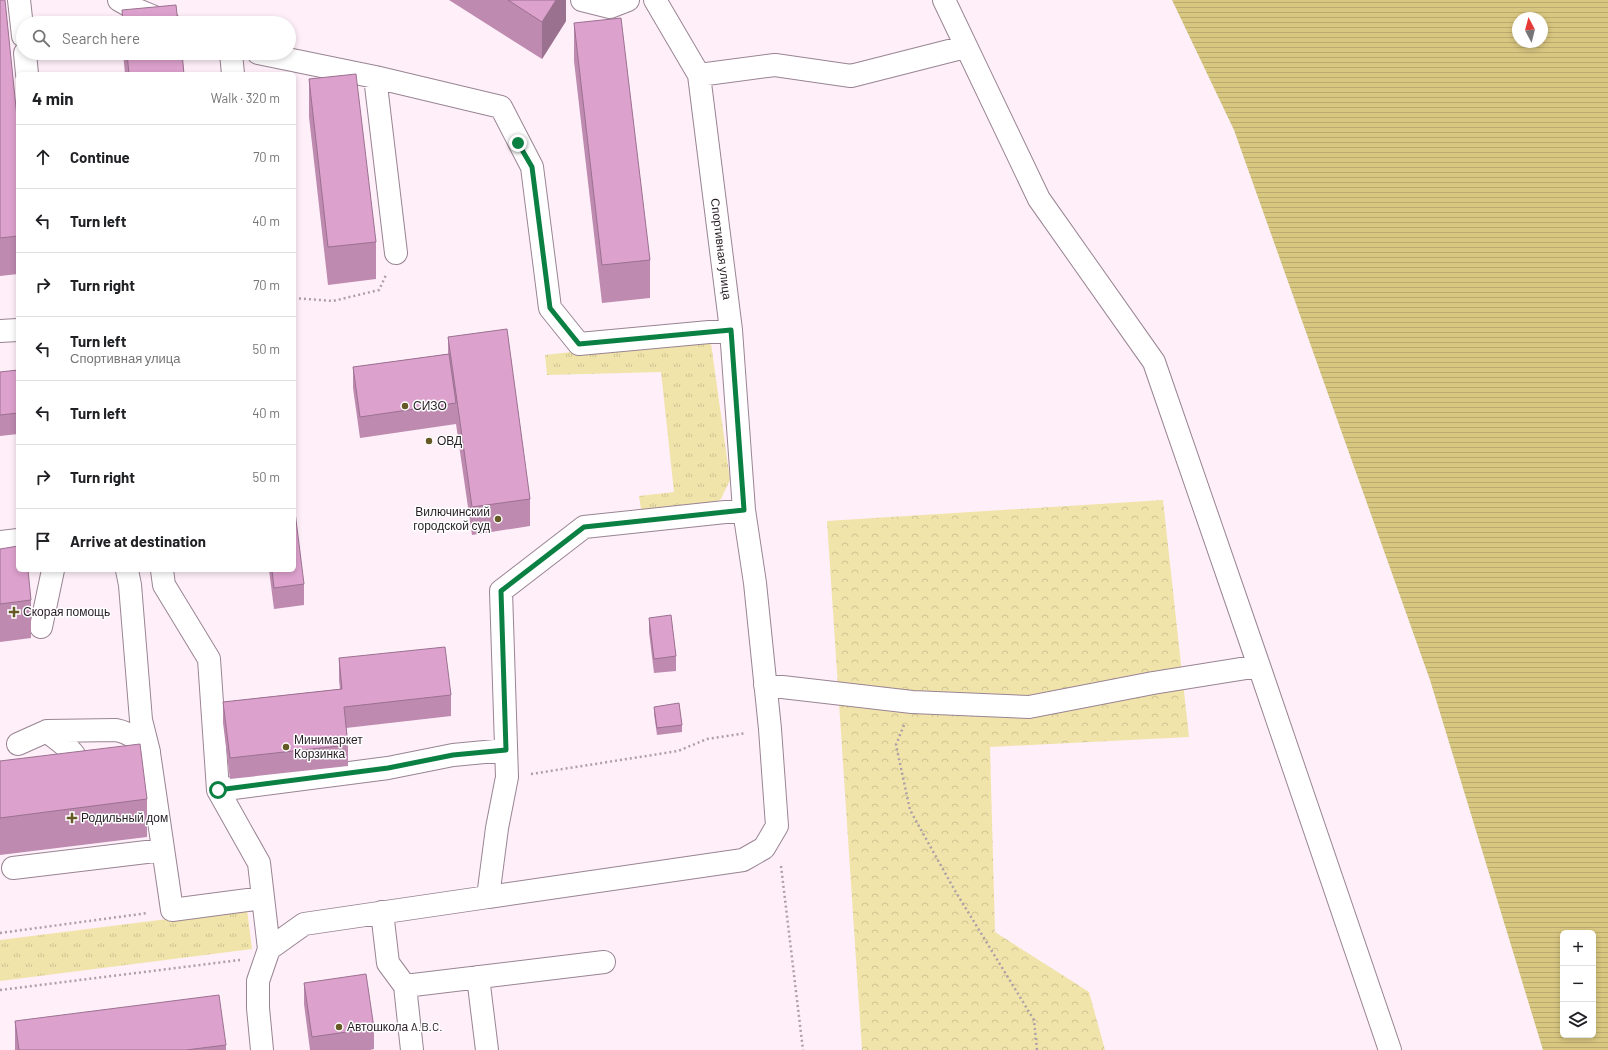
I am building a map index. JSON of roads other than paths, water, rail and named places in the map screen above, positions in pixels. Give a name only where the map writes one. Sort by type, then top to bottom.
[{"type":"street","points":[[19,0],[21,16]]},
{"type":"street","points":[[119,0],[135,9],[152,16]]},
{"type":"street","points":[[582,0],[610,7],[628,0]]},
{"type":"street","name":"Спортивная улица","points":[[268,953],[304,924],[743,860],[764,848],[777,826],[770,730],[755,583],[744,510],[731,330],[699,75],[655,0]]},
{"type":"street","points":[[944,0],[965,47],[1039,199],[1154,362],[1390,1050]]},
{"type":"street","points":[[699,75],[775,65],[851,76],[965,47]]},
{"type":"street","points":[[26,60],[27,72]]},
{"type":"street","points":[[231,60],[233,72]]},
{"type":"street","points":[[292,60],[374,77],[500,107],[532,167],[550,308],[579,344],[731,330]]},
{"type":"street","points":[[374,77],[396,253]]},
{"type":"street","points":[[0,331],[16,330]]},
{"type":"street","points":[[488,897],[497,828],[507,777],[501,591],[584,527],[744,510]]},
{"type":"street","points":[[0,542],[16,540]]},
{"type":"street","points":[[41,627],[54,572]]},
{"type":"street","points":[[127,572],[130,585],[141,720],[150,753],[172,910],[262,898]]},
{"type":"street","points":[[162,572],[164,585],[209,659],[218,790],[259,862],[268,953],[258,981],[258,1008],[262,1050]]},
{"type":"street","points":[[765,685],[912,702],[1029,707],[1153,683],[1259,666]]},
{"type":"street","points":[[18,744],[47,731],[116,730],[125,731],[140,741],[150,753]]},
{"type":"street","points":[[47,731],[75,754],[80,765],[82,782]]},
{"type":"street","points":[[218,790],[388,768],[453,755],[506,750]]},
{"type":"street","points":[[13,868],[163,850]]},
{"type":"street","points":[[382,912],[388,963],[405,986],[412,1050]]},
{"type":"street","points":[[405,986],[604,962]]},
{"type":"street","points":[[478,977],[487,1050]]},
{"type":"place","name":"СИЗО","points":[[405,406]]},
{"type":"place","name":"ОВД","points":[[429,441]]},
{"type":"place","name":"Вилючинский городской суд","points":[[498,519]]},
{"type":"place","name":"Скорая помощь","points":[[14,612]]},
{"type":"place","name":"Минимаркет Корзинка","points":[[286,747]]},
{"type":"place","name":"Родильный дом","points":[[72,818]]},
{"type":"place","name":"Автошкола A.B.C.","points":[[339,1027]]}]
